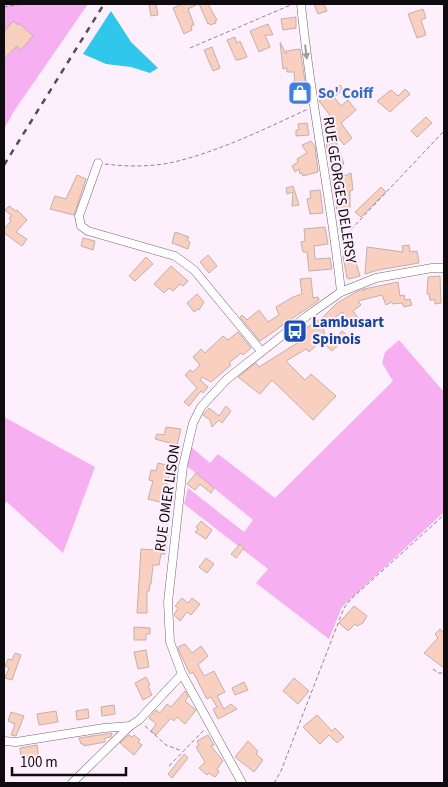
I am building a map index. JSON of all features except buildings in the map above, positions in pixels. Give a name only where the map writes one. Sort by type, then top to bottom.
[{"type":"street","name":"RUE GEORGES DELERSY","points":[[301,4],[313,107],[336,245],[341,292]]},
{"type":"street","points":[[98,163],[79,216],[81,226],[88,231],[175,256],[194,270],[260,352]]},
{"type":"street","name":"RUE OMER LISON","points":[[242,783],[182,674],[170,642],[168,602],[183,466],[193,423],[201,407],[227,379],[307,316],[341,292],[376,278],[432,268],[444,268]]},
{"type":"street","points":[[72,783],[130,726],[139,720],[182,674]]},
{"type":"street","points":[[4,741],[16,742],[130,726]]},
{"type":"path","points":[[4,7],[23,4]]},
{"type":"path","points":[[190,48],[294,4]]},
{"type":"path","points":[[98,163],[128,166],[177,162],[238,140],[313,107]]},
{"type":"path","points":[[336,245],[444,131]]},
{"type":"path","points":[[274,783],[281,771],[344,608],[351,599],[444,515]]},
{"type":"path","points":[[433,669],[438,673],[444,673]]},
{"type":"path","points":[[139,720],[166,745],[182,751]]},
{"type":"path","points":[[169,766],[210,724]]},
{"type":"shaded area","points":[[4,4],[88,4],[14,111],[4,129]]},
{"type":"shaded area","points":[[399,340],[444,392],[444,512],[342,607],[329,639],[256,583],[268,569],[184,504],[188,488],[244,532],[253,520],[187,466],[191,447],[210,463],[218,454],[275,498],[393,381],[382,363],[385,352]]},
{"type":"shaded area","points":[[4,417],[95,467],[63,553],[7,502],[4,504]]},
{"type":"water","points":[[111,11],[131,42],[158,68],[150,73],[131,67],[106,64],[83,54]]},
{"type":"railway","points":[[4,165],[104,4]]},
{"type":"place","name":"So' Coiff","points":[[300,93]]},
{"type":"place","name":"Lambusart Spinois","points":[[295,331]]}]
